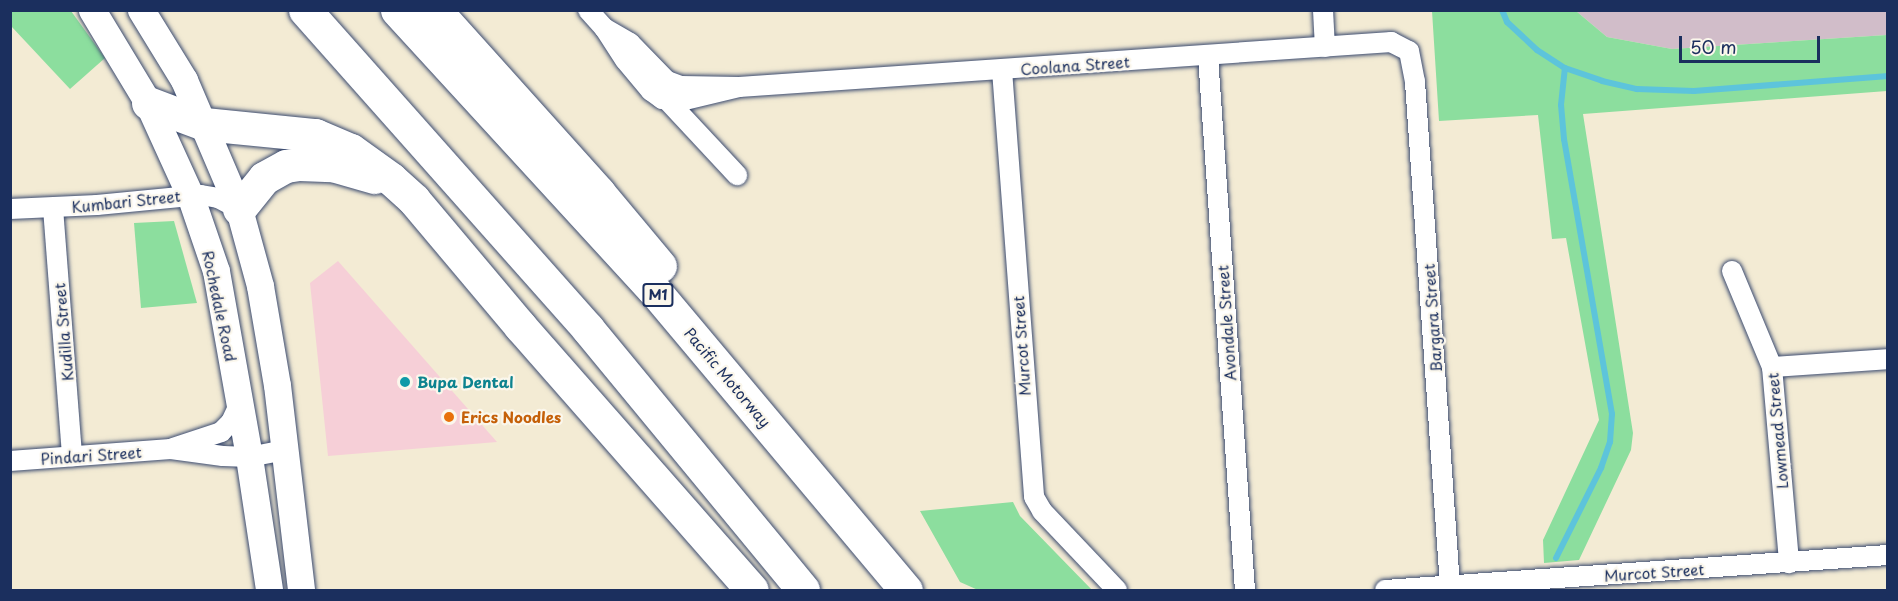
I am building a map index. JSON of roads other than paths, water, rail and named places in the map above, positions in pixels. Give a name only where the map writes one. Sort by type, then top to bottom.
[{"type":"highway","points":[[305,10],[588,329],[803,591]]},
{"type":"highway","name":"Pacific Motorway","points":[[397,10],[654,290],[906,591]]},
{"type":"highway","points":[[435,10],[599,193],[889,541],[922,591]]},
{"type":"highway","points":[[148,103],[204,124],[315,135],[351,150],[391,178],[440,229],[519,326],[752,591]]},
{"type":"highway","points":[[239,209],[264,178],[275,170],[299,164],[332,165],[364,175],[391,178]]},
{"type":"main road","name":"Rochedale Road","points":[[92,10],[148,103],[190,195],[216,271],[240,402],[269,591]]},
{"type":"main road","points":[[141,10],[184,80],[239,209],[260,286],[277,385],[301,591]]},
{"type":"street","points":[[588,10],[604,28],[629,66],[651,91],[670,92],[700,136],[736,175]]},
{"type":"street","points":[[1323,10],[1325,47]]},
{"type":"street","name":"Coolana Street","points":[[670,92],[1391,42],[1409,51]]},
{"type":"street","name":"Bargara Street","points":[[1409,51],[1415,82],[1450,586]]},
{"type":"street","name":"Avondale Street","points":[[1208,56],[1245,591]]},
{"type":"street","name":"Murcot Street","points":[[1002,70],[1034,496],[1042,511],[1117,591]]},
{"type":"street","name":"Coolana Street","points":[[670,92],[681,101],[739,87]]},
{"type":"street","points":[[700,136],[697,108],[705,95]]},
{"type":"street","name":"Kumbari Street","points":[[10,209],[53,208],[190,195],[218,198],[239,209]]},
{"type":"street","name":"Kudilla Street","points":[[53,208],[72,456]]},
{"type":"street","name":"Lowmead Street","points":[[1732,271],[1772,367],[1789,563]]},
{"type":"street","points":[[1772,367],[1887,359]]},
{"type":"street","name":"Pindari Street","points":[[171,449],[221,432],[231,423],[240,402]]},
{"type":"street","name":"Pindari Street","points":[[10,461],[171,449],[249,457],[284,450]]},
{"type":"street","name":"Murcot Street","points":[[1385,591],[1887,555]]},
{"type":"waterway","points":[[1502,10],[1507,22],[1537,50],[1565,68],[1602,81],[1637,89],[1694,91],[1888,76]]},
{"type":"waterway","points":[[1556,558],[1601,468],[1610,442],[1612,414],[1564,139],[1561,105],[1565,68]]},
{"type":"place","name":"Bupa Dental","points":[[405,382]]},
{"type":"place","name":"Erics Noodles","points":[[449,417]]}]
